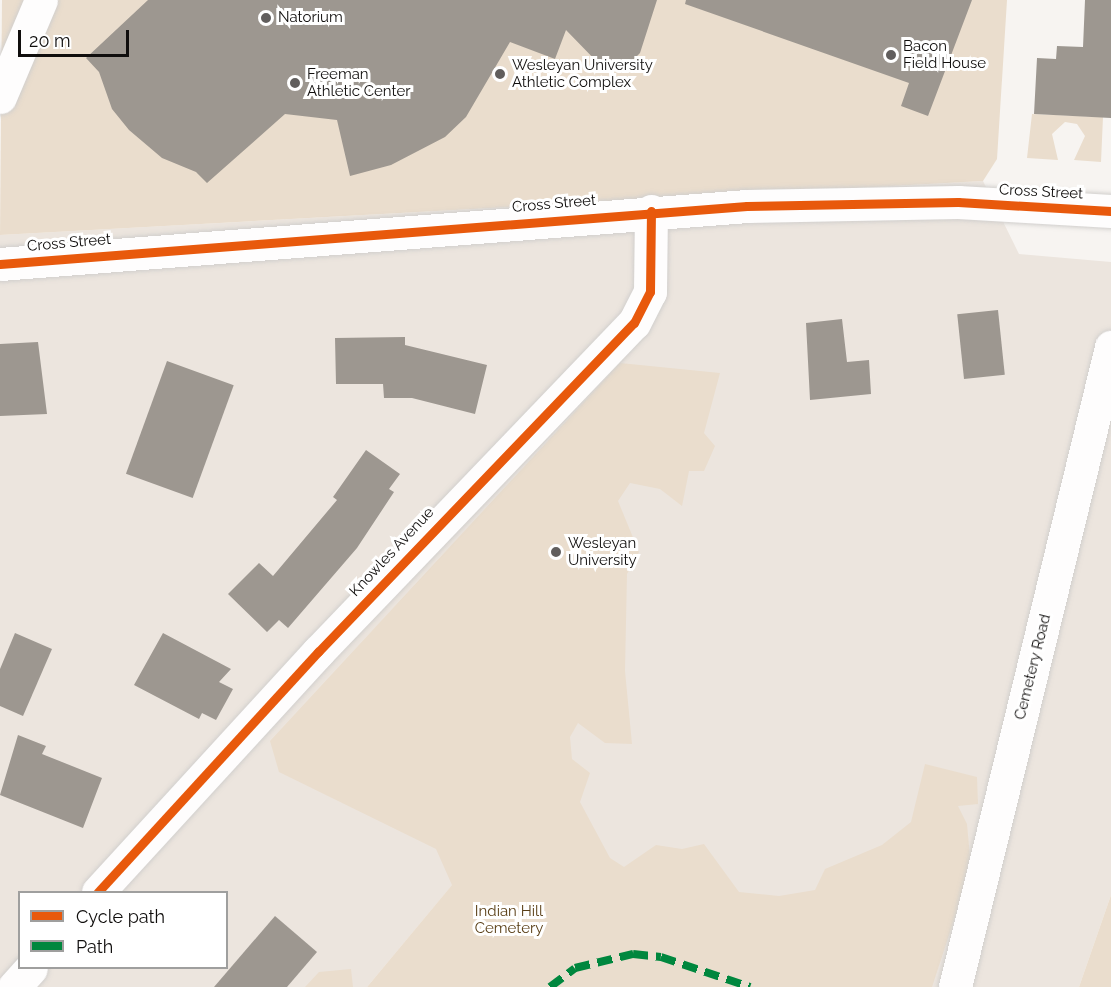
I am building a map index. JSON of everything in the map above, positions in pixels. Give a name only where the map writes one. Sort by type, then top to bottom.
[{"type":"street","points":[[0,97],[41,0]]},
{"type":"street","name":"Cross Street","points":[[0,264],[651,211],[854,202],[1111,211]]},
{"type":"street","name":"Knowles Avenue","points":[[99,891],[318,652],[634,323],[650,292],[651,211]]},
{"type":"street","name":"Cemetery Road","points":[[955,987],[1111,347]]},
{"type":"street","points":[[14,987],[30,969]]},
{"type":"shaded area","name":"Wesleyan University","points":[[983,181],[1019,254],[1111,262],[1111,895],[1079,987],[878,987],[489,841],[367,987],[0,987],[0,235]]},
{"type":"green space","name":"Wesleyan University Athletic Complex","points":[[2,0],[1007,0],[997,159],[983,181],[0,235]]},
{"type":"green space","points":[[1032,114],[1103,117],[1101,162],[1074,160],[1085,136],[1077,124],[1065,122],[1052,134],[1058,160],[1027,158]]},
{"type":"green space","name":"Indian Hill Cemetery","points":[[620,363],[720,373],[704,433],[715,446],[704,471],[689,471],[682,506],[660,489],[630,483],[618,501],[639,552],[627,574],[625,671],[632,744],[605,743],[578,723],[570,737],[572,759],[590,773],[580,802],[610,858],[624,867],[656,845],[682,849],[704,844],[739,892],[779,896],[815,890],[825,869],[882,845],[911,822],[925,764],[977,777],[978,804],[958,806],[967,824],[971,868],[932,987],[367,987],[452,885],[436,849],[279,772],[270,741]]},
{"type":"green space","points":[[1111,895],[1111,987],[1079,987]]},
{"type":"green space","points":[[351,969],[353,987],[305,987],[319,972]]},
{"type":"building","name":"Freeman Athletic Center","points":[[148,0],[657,0],[640,53],[625,68],[601,66],[566,30],[555,59],[510,42],[466,117],[445,137],[391,165],[350,176],[337,120],[285,114],[207,183],[196,172],[162,158],[129,130],[112,109],[99,72],[86,58]]},
{"type":"building","name":"Bacon Field House","points":[[686,0],[972,0],[928,116],[901,106],[909,83],[685,4]]},
{"type":"building","points":[[1085,0],[1111,0],[1111,118],[1034,114],[1037,58],[1056,59],[1057,46],[1083,47]]},
{"type":"building","points":[[998,310],[1005,375],[964,379],[957,314]]},
{"type":"building","points":[[842,319],[847,362],[869,360],[871,394],[810,400],[806,323]]},
{"type":"building","points":[[405,337],[405,345],[487,365],[475,414],[412,398],[384,398],[383,384],[336,384],[335,338]]},
{"type":"building","points":[[38,342],[47,414],[0,416],[0,344]]},
{"type":"building","points":[[167,361],[234,385],[193,498],[126,474]]},
{"type":"building","points":[[366,450],[400,474],[389,489],[394,492],[357,548],[288,628],[279,620],[267,632],[228,594],[259,563],[273,576],[337,500],[333,497]]},
{"type":"building","points":[[15,633],[52,649],[23,716],[0,706],[0,669]]},
{"type":"building","points":[[163,633],[231,669],[219,682],[233,689],[216,720],[202,713],[199,719],[134,685]]},
{"type":"building","points":[[18,735],[46,746],[42,754],[102,778],[83,828],[0,795]]},
{"type":"building","points":[[275,916],[317,952],[287,987],[214,987]]},
{"type":"marked path","points":[[550,987],[575,968],[633,954],[661,957],[750,987]]},
{"type":"cycle path","points":[[0,264],[747,206],[958,202],[1111,211]]},
{"type":"cycle path","points":[[99,891],[318,652],[634,323],[650,292],[651,211]]},
{"type":"place","name":"Natorium","points":[[266,18]]},
{"type":"place","name":"Bacon Field House","points":[[891,55]]},
{"type":"place","name":"Wesleyan University Athletic Complex","points":[[500,74]]},
{"type":"place","name":"Freeman Athletic Center","points":[[295,83]]},
{"type":"place","name":"Wesleyan University","points":[[556,552]]}]
